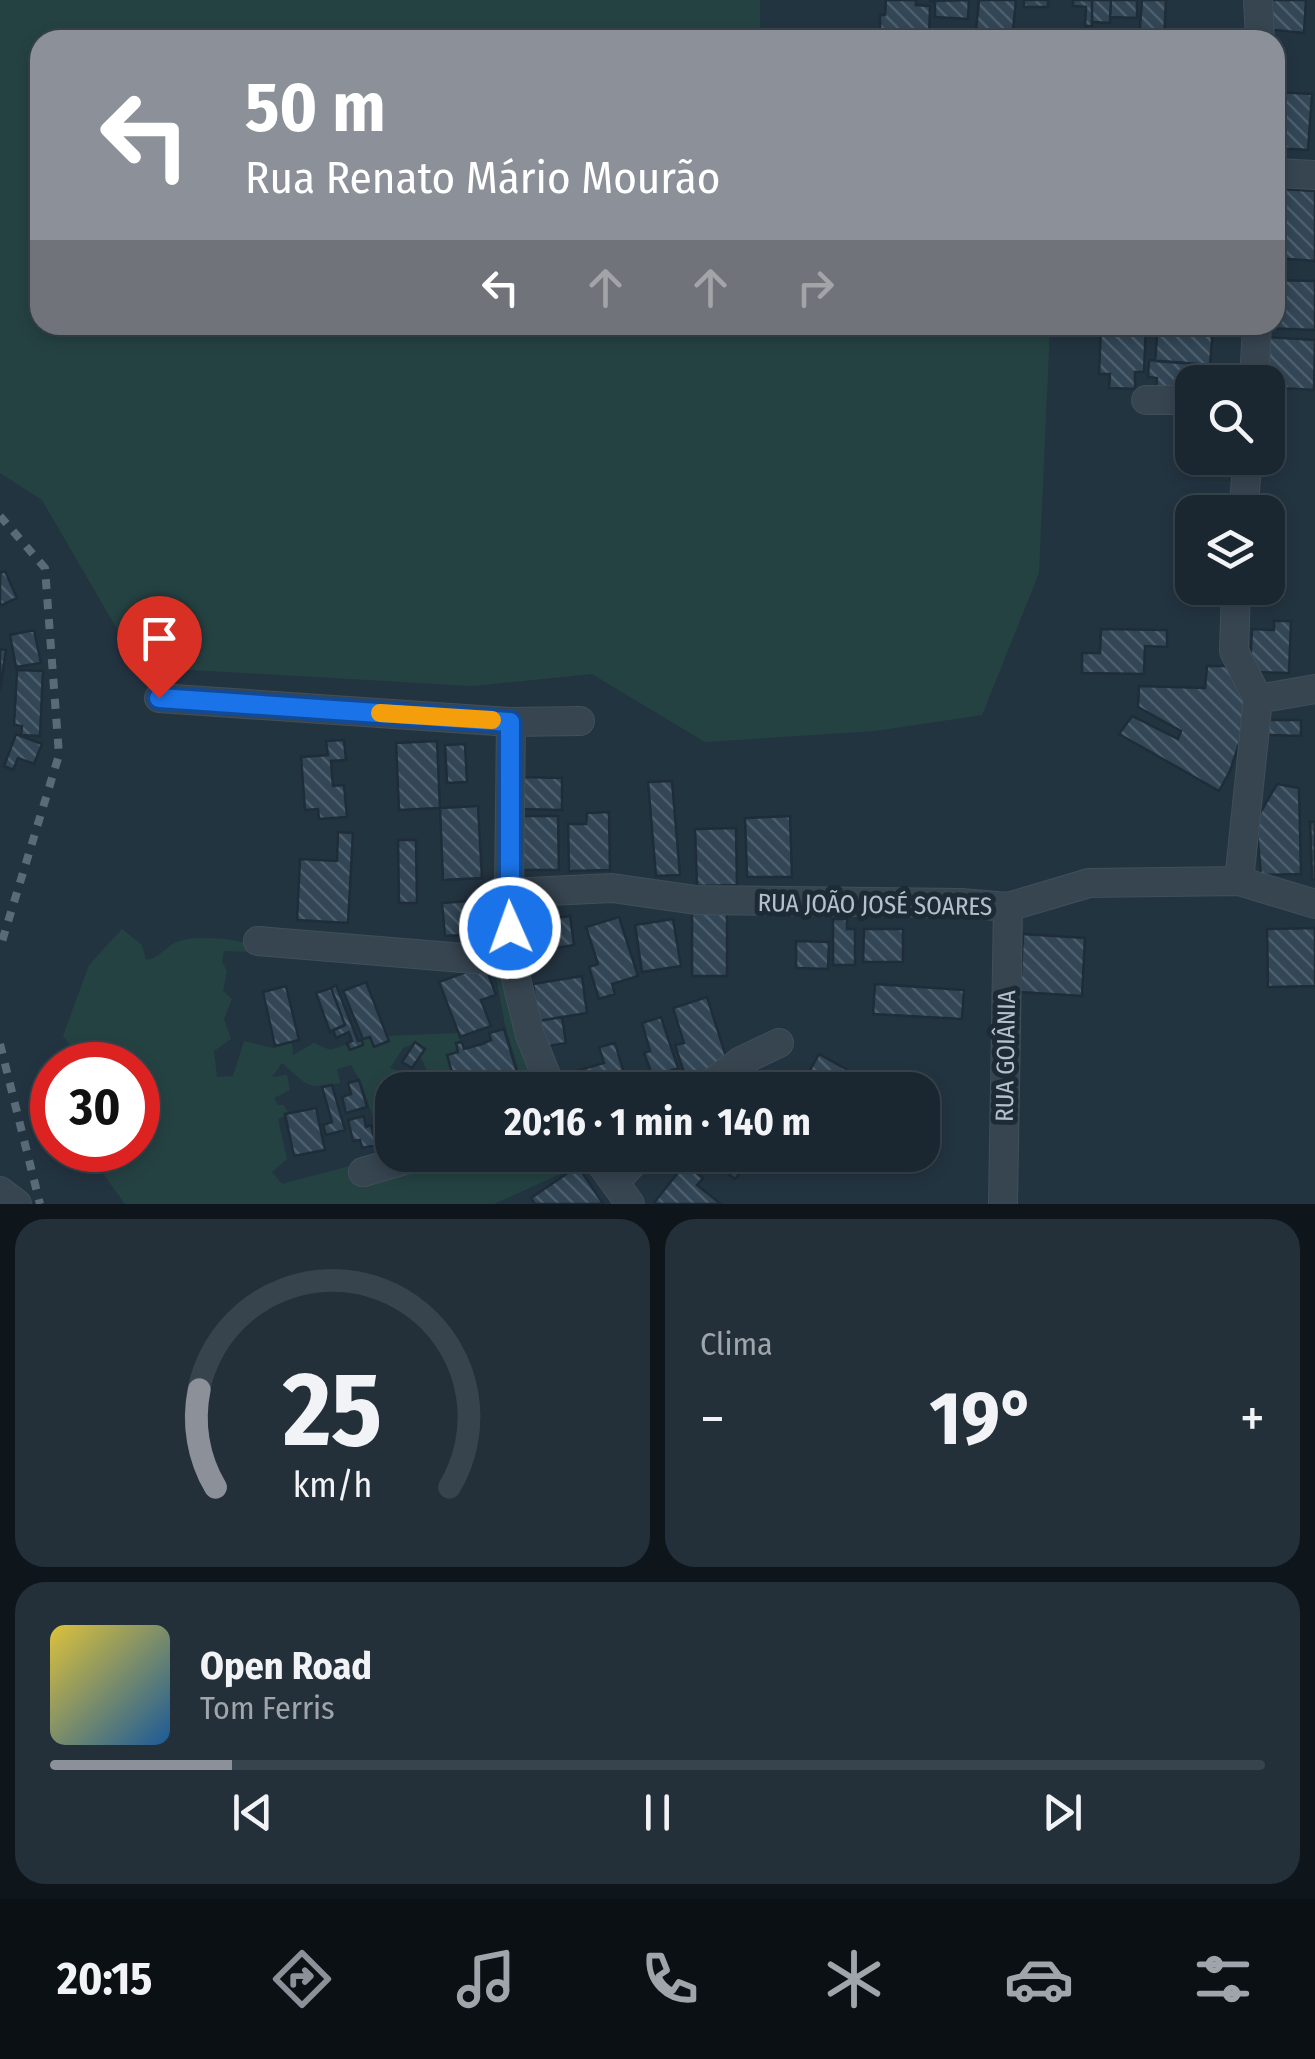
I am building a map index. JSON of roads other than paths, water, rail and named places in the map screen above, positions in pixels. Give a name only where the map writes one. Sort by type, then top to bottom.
[{"type":"street","points":[[1258,0],[1260,30]]},
{"type":"street","points":[[1285,174],[1315,175]]},
{"type":"street","points":[[1255,365],[1256,335]]},
{"type":"street","points":[[1146,400],[1175,400]]},
{"type":"street","points":[[1235,605],[1234,651],[1258,699],[1239,880]]},
{"type":"street","points":[[1258,699],[1315,689]]},
{"type":"street","points":[[159,698],[510,722],[580,722]]},
{"type":"street","points":[[510,722],[512,962],[530,1035],[545,1072]]},
{"type":"street","name":"RUA JOÃO JOSÉ SOARES","points":[[509,894],[612,888],[696,900],[1008,907],[1089,883],[1239,880],[1315,904]]},
{"type":"street","name":"RUA GOIÂNIA","points":[[1003,1204],[1008,907]]},
{"type":"street","points":[[258,941],[512,962]]},
{"type":"street","points":[[728,1072],[779,1044]]},
{"type":"street","points":[[363,1172],[375,1169]]},
{"type":"street","points":[[608,1172],[623,1193]]},
{"type":"street","points":[[0,1190],[17,1204]]},
{"type":"railway","points":[[0,516],[45,568],[59,755],[0,948]]},
{"type":"railway","points":[[0,1044],[40,1204]]}]
